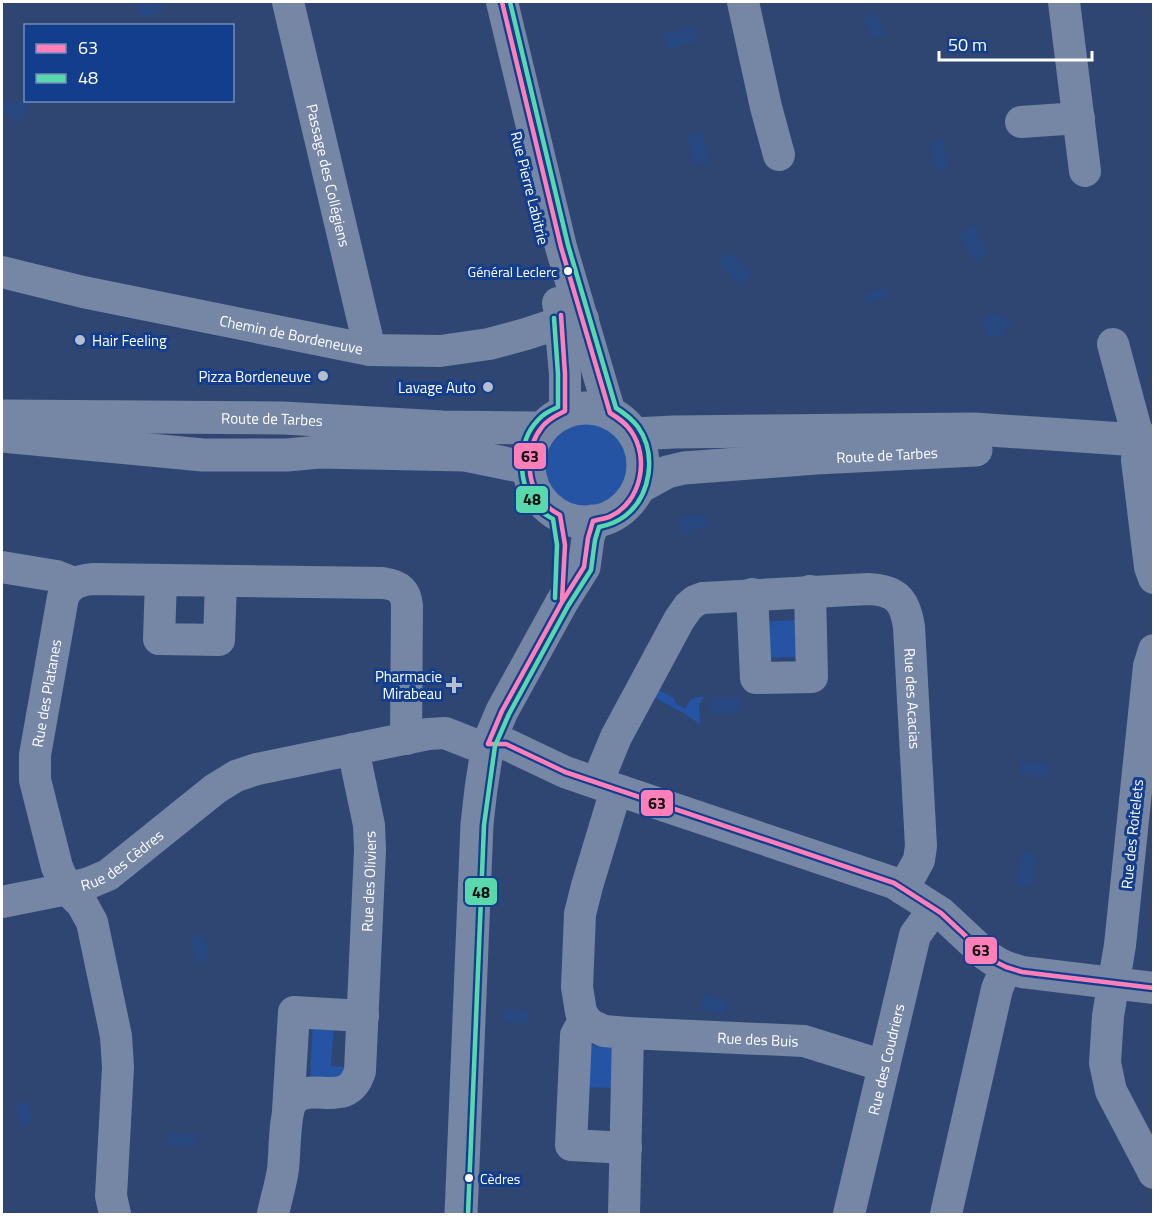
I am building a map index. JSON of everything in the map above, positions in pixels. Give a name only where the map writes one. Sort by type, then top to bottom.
[{"type":"main road","name":"Route de Tarbes","points":[[2,416],[283,418],[442,427],[553,420],[588,407],[610,413]]},
{"type":"main road","points":[[610,413],[624,422],[634,434],[641,451],[643,469],[638,488]]},
{"type":"main road","points":[[461,1215],[477,824],[488,744],[502,711],[584,567],[593,521],[576,520],[560,515],[544,503],[533,487],[529,468],[531,447],[553,420]]},
{"type":"main road","name":"Route de Tarbes","points":[[634,434],[974,429],[1146,441]]},
{"type":"main road","name":"Route de Tarbes","points":[[2,436],[203,455],[287,455],[319,452],[465,455],[529,468]]},
{"type":"main road","name":"Route de Tarbes","points":[[593,521],[611,516],[627,504],[638,488],[667,472],[684,468],[816,458],[1146,441]]},
{"type":"main road","points":[[560,515],[565,545],[562,602]]},
{"type":"street","name":"Passage des Collégiens","points":[[288,2],[370,350]]},
{"type":"street","name":"Rue Pierre Labitrie","points":[[485,2],[572,320],[610,413]]},
{"type":"street","name":"Rue Pierre Labitrie","points":[[502,2],[561,247],[572,320],[562,340],[565,374],[553,420]]},
{"type":"street","points":[[743,2],[779,155]]},
{"type":"street","points":[[1064,2],[1085,171]]},
{"type":"street","points":[[1021,122],[1079,118]]},
{"type":"street","name":"Chemin de Bordeneuve","points":[[2,272],[370,350],[440,351],[489,344],[572,320]]},
{"type":"street","points":[[1113,344],[1146,441],[1137,460],[1150,567],[1154,578]]},
{"type":"street","points":[[2,567],[56,576],[74,583],[93,579],[393,585],[402,590],[406,596],[407,606],[406,739]]},
{"type":"street","points":[[161,580],[159,639],[219,640],[221,581]]},
{"type":"street","name":"Rue des Platanes","points":[[67,889],[57,867],[35,780],[34,766],[62,603],[65,592],[74,583]]},
{"type":"street","name":"Rue des Acacias","points":[[585,1019],[579,1005],[577,987],[580,914],[606,787],[621,728],[679,620],[688,607],[703,598],[879,589],[893,595],[905,607],[909,627],[921,846],[919,899]]},
{"type":"street","points":[[752,594],[756,678],[812,677],[810,591]]},
{"type":"street","name":"Rue des Roitelets","points":[[1154,650],[1149,666],[1120,945],[1108,1016],[1105,1063],[1111,1091],[1154,1173]]},
{"type":"street","name":"Rue des Cèdres","points":[[115,1215],[111,1196],[118,1067],[116,1036],[92,922],[82,904],[67,889],[108,875],[215,789],[236,776],[257,769],[428,734],[445,733],[472,744],[488,744]]},
{"type":"street","points":[[488,744],[506,744],[565,772],[606,787],[894,883],[948,919],[986,955],[1006,967],[1022,972],[1154,988]]},
{"type":"street","name":"Rue des Oliviers","points":[[288,1111],[291,1103],[299,1096],[308,1093],[347,1090],[355,1083],[360,1071],[370,850],[369,825],[353,749]]},
{"type":"street","points":[[2,902],[67,889]]},
{"type":"street","name":"Rue des Coudriers","points":[[849,1215],[915,935],[919,899]]},
{"type":"street","points":[[946,1215],[997,989],[1006,967]]},
{"type":"street","points":[[273,1215],[282,1170],[294,1012],[363,1016]]},
{"type":"street","points":[[585,1019],[576,1035],[571,1145],[626,1148]]},
{"type":"street","name":"Rue des Buis","points":[[585,1019],[591,1025],[604,1031],[804,1041],[884,1066]]},
{"type":"street","points":[[624,1215],[628,1033]]},
{"type":"shaded area","points":[[161,2],[163,13],[139,17],[137,4]]},
{"type":"shaded area","points":[[870,12],[879,19],[883,35],[871,38],[868,26],[863,22]]},
{"type":"shaded area","points":[[693,27],[697,42],[667,49],[663,34]]},
{"type":"shaded area","points":[[2,97],[10,103],[28,103],[28,109],[24,112],[25,116],[14,123],[12,118],[7,117],[7,114],[2,114]]},
{"type":"shaded area","points":[[702,131],[709,162],[694,165],[687,135]]},
{"type":"shaded area","points":[[942,140],[948,168],[936,171],[930,143]]},
{"type":"shaded area","points":[[974,225],[978,229],[976,235],[988,252],[976,261],[958,236]]},
{"type":"shaded area","points":[[722,254],[729,256],[730,254],[752,273],[742,285],[720,266],[719,258]]},
{"type":"shaded area","points":[[885,288],[888,298],[867,303],[864,293]]},
{"type":"shaded area","points":[[997,314],[1007,318],[1010,326],[1001,335],[993,337],[987,335],[983,324],[988,315]]},
{"type":"shaded area","points":[[585,420],[603,423],[618,433],[628,448],[631,466],[628,484],[618,499],[603,509],[585,512],[567,509],[552,499],[542,484],[539,466],[542,448],[552,433],[567,423]]},
{"type":"shaded area","points":[[706,515],[707,527],[691,528],[688,534],[681,534],[680,516]]},
{"type":"shaded area","points":[[799,620],[800,657],[764,658],[762,622]]},
{"type":"shaded area","points":[[659,690],[675,699],[675,703],[685,709],[691,699],[704,696],[699,706],[700,724],[652,696],[655,691]]},
{"type":"shaded area","points":[[741,696],[742,706],[737,707],[737,713],[710,714],[709,698]]},
{"type":"shaded area","points":[[1020,761],[1049,764],[1047,777],[1019,773]]},
{"type":"shaded area","points":[[1026,851],[1036,856],[1032,886],[1017,884],[1021,854]]},
{"type":"shaded area","points":[[193,937],[203,939],[208,951],[206,959],[198,962],[191,943]]},
{"type":"shaded area","points":[[705,994],[728,1002],[724,1015],[700,1009]]},
{"type":"shaded area","points":[[504,1009],[529,1011],[527,1023],[503,1021]]},
{"type":"shaded area","points":[[313,1023],[334,1024],[331,1066],[347,1067],[340,1077],[310,1078]]},
{"type":"shaded area","points":[[584,1045],[615,1046],[616,1088],[579,1087]]},
{"type":"shaded area","points":[[29,1102],[33,1122],[20,1125],[16,1105]]},
{"type":"shaded area","points":[[168,1133],[196,1134],[196,1146],[168,1145]]},
{"type":"transit line","name":"63","points":[[488,744],[502,711],[584,567],[593,521],[611,516],[629,501],[636,490],[641,466],[637,442],[631,431],[610,413],[561,247],[502,2]]},
{"type":"transit line","name":"48","points":[[468,1214],[484,825],[495,746],[509,714],[568,606],[591,570],[599,527],[619,520],[634,508],[646,486],[649,462],[648,449],[638,427],[616,408],[568,245],[510,2]]},
{"type":"transit line","name":"63","points":[[561,315],[565,411],[547,422],[536,436],[532,445],[530,466],[531,477],[538,496],[560,515],[565,545],[562,600]]},
{"type":"transit line","name":"48","points":[[554,318],[558,407],[542,416],[531,429],[526,440],[522,464],[526,488],[531,499],[540,510],[553,519],[557,545],[555,598]]},
{"type":"transit line","name":"63","points":[[488,744],[506,744],[565,772],[894,883],[941,913],[986,955],[1006,967],[1022,972],[1154,988]]},
{"type":"place","name":"Général Leclerc","points":[[568,271]]},
{"type":"place","name":"Hair Feeling","points":[[80,340]]},
{"type":"place","name":"Pizza Bordeneuve","points":[[323,376]]},
{"type":"place","name":"Lavage Auto","points":[[488,387]]},
{"type":"place","name":"Pharmacie Mirabeau","points":[[454,685]]},
{"type":"place","name":"Cèdres","points":[[469,1178]]}]
